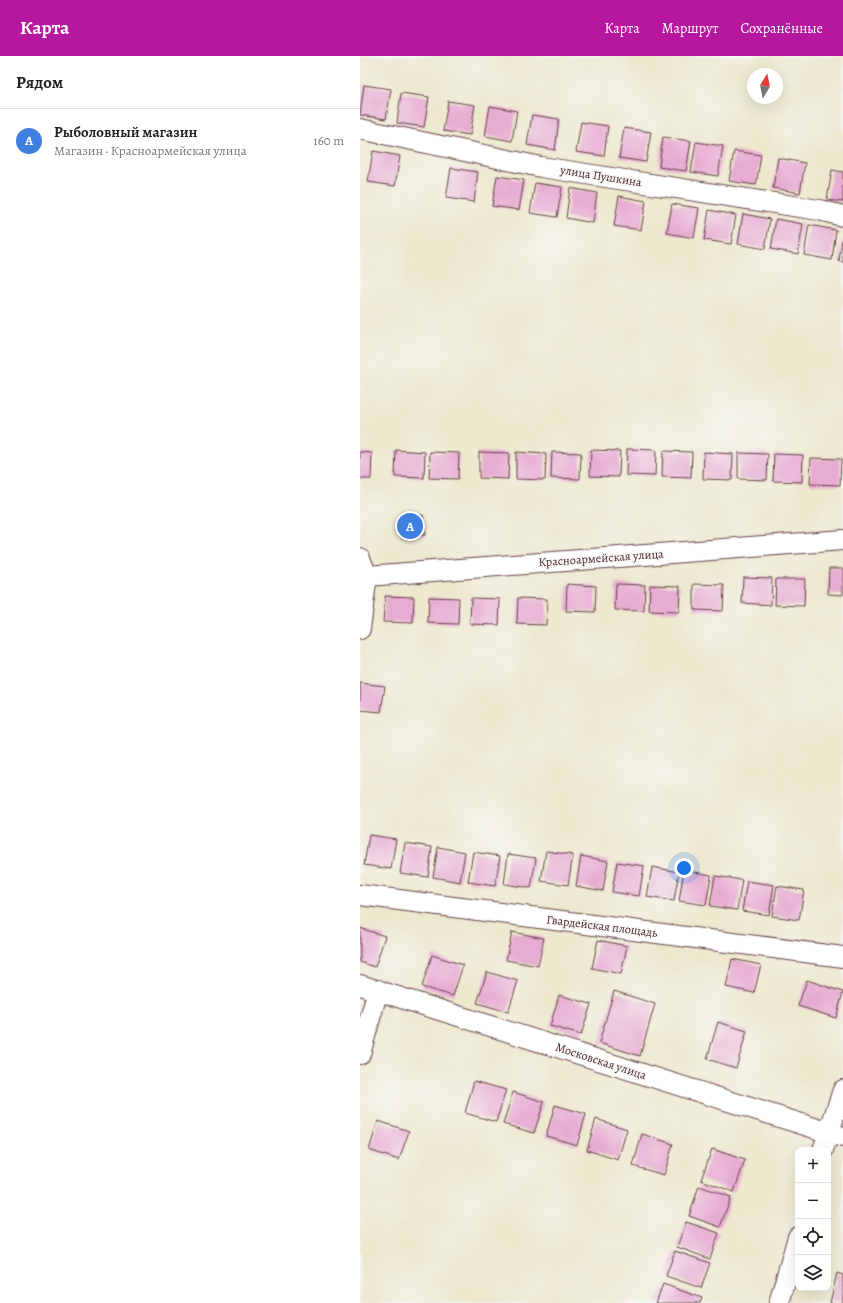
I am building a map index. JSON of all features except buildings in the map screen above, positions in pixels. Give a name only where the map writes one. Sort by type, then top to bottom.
[{"type":"street","name":"улица Пушкина","points":[[360,129],[541,167],[811,209],[843,216]]},
{"type":"street","name":"Красноармейская улица","points":[[364,577],[843,540]]},
{"type":"street","points":[[360,558],[364,577],[360,629]]},
{"type":"street","name":"Гвардейская площадь","points":[[360,896],[843,957]]},
{"type":"street","points":[[360,1054],[369,987]]},
{"type":"street","name":"Московская улица","points":[[369,987],[831,1140]]},
{"type":"street","points":[[831,1140],[843,1090]]},
{"type":"street","points":[[779,1303],[795,1247]]},
{"type":"place","name":"Рыболовный магазин","points":[[410,526]]}]
